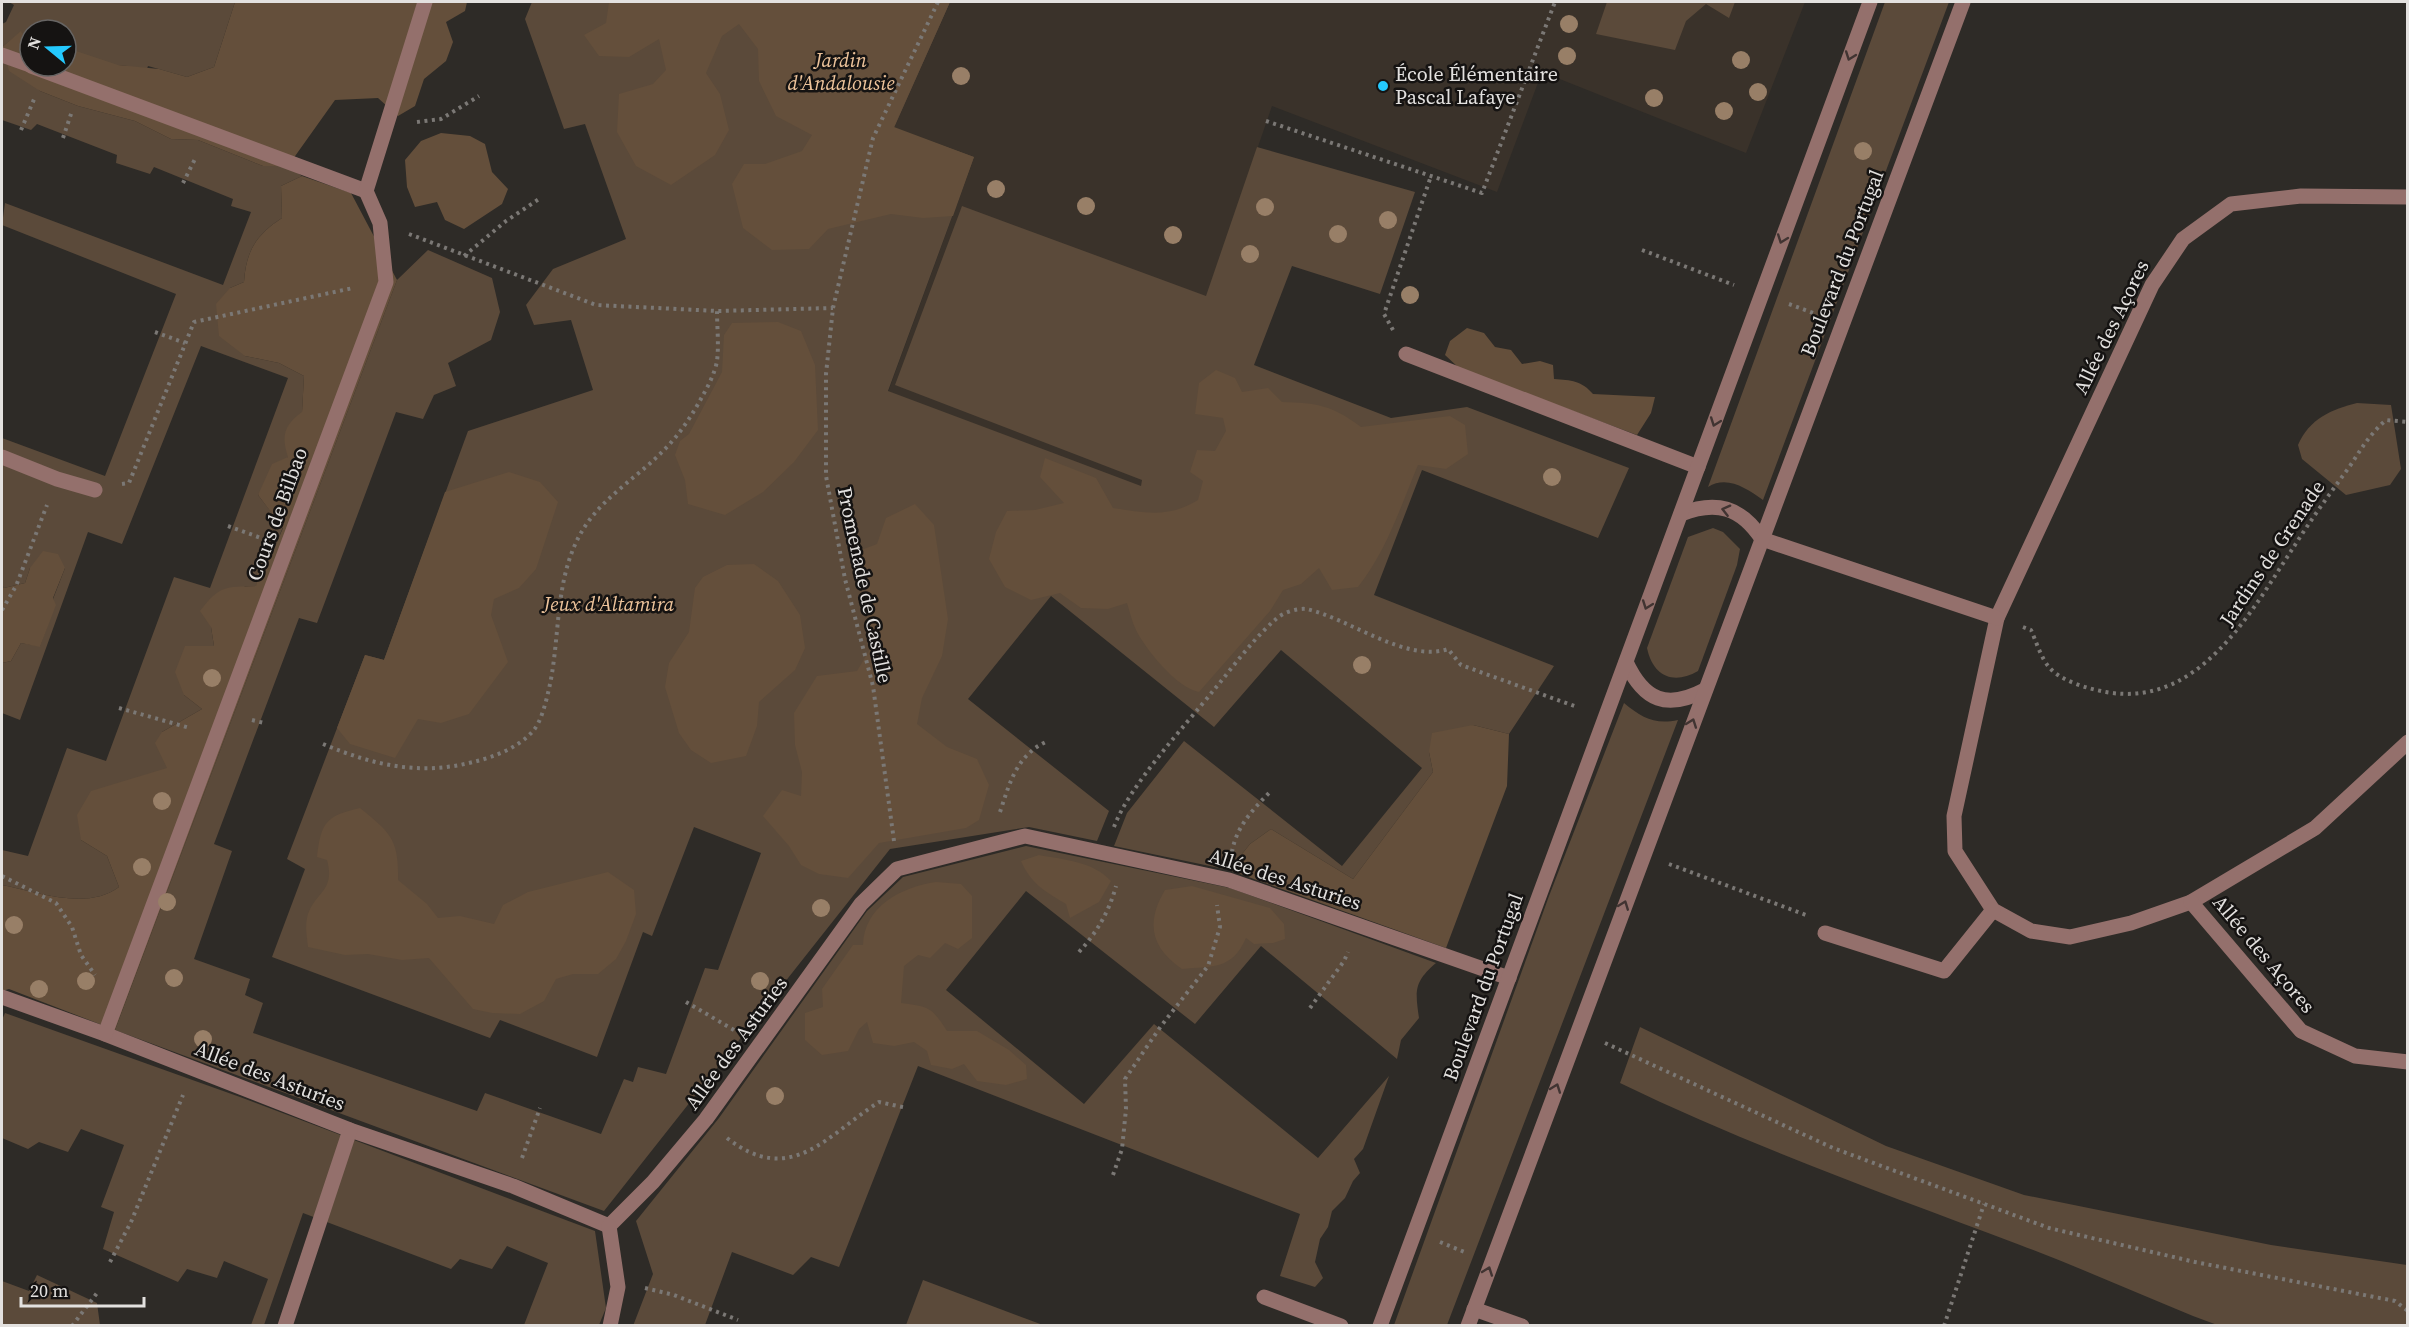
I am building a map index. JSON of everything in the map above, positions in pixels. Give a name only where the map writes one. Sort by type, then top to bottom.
[{"type":"street","points":[[63,78],[366,191],[384,126],[425,2]]},
{"type":"street","name":"Boulevard du Portugal","points":[[1380,1326],[1870,2]]},
{"type":"street","name":"Boulevard du Portugal","points":[[1468,1326],[1577,1029],[1963,2]]},
{"type":"street","points":[[2,55],[18,61]]},
{"type":"street","name":"Cours de Bilbao","points":[[105,1034],[386,282],[380,223],[366,191]]},
{"type":"street","name":"Allée des Açores","points":[[2408,197],[2301,196],[2231,204],[2184,239],[2152,285],[1997,618],[1954,816],[1955,851],[1993,910],[2031,931],[2070,938],[2132,923],[2192,902],[2315,828],[2408,742]]},
{"type":"street","points":[[1406,354],[1698,467]]},
{"type":"street","points":[[2,457],[57,479],[94,490]]},
{"type":"street","points":[[1681,514],[1696,508],[1728,509],[1751,522],[1762,539],[1997,618]]},
{"type":"street","points":[[1626,662],[1635,681],[1657,697],[1670,701],[1685,700],[1705,690]]},
{"type":"street","name":"Allée des Asturies","points":[[2,997],[105,1034],[350,1130],[513,1186],[609,1226],[653,1182],[706,1119],[861,904],[897,869],[1025,836],[1229,880],[1509,978]]},
{"type":"street","name":"Allée des Açores","points":[[2192,902],[2301,1031],[2355,1056],[2408,1062]]},
{"type":"street","points":[[1825,933],[1944,970],[1993,910]]},
{"type":"street","points":[[285,1326],[350,1130]]},
{"type":"street","points":[[609,1226],[618,1287],[610,1326]]},
{"type":"street","points":[[1264,1297],[1341,1326]]},
{"type":"street","points":[[1474,1309],[1522,1326]]},
{"type":"path","name":"Promenade de Castille","points":[[897,869],[873,686],[845,579],[826,476],[826,374],[833,308],[873,138],[938,2]]},
{"type":"path","points":[[1266,121],[1482,193],[1555,2]]},
{"type":"path","points":[[384,126],[441,119],[479,96]]},
{"type":"path","points":[[1406,354],[1384,314],[1431,176]]},
{"type":"path","points":[[464,256],[506,221],[539,199]]},
{"type":"path","points":[[380,223],[596,305],[717,311],[833,308]]},
{"type":"path","points":[[1642,250],[1842,323]]},
{"type":"path","points":[[94,490],[129,483],[194,322],[386,282]]},
{"type":"path","points":[[323,744],[396,768],[450,768],[489,758],[520,743],[534,730],[545,706],[553,674],[559,610],[568,560],[588,522],[615,493],[665,449],[695,411],[709,384],[717,361],[717,311]]},
{"type":"path","points":[[154,332],[185,343]]},
{"type":"path","name":"Jardins de Grenade","points":[[1997,618],[2031,630],[2049,668],[2083,688],[2121,694],[2157,689],[2191,674],[2223,648],[2245,623],[2309,522],[2371,433],[2386,420],[2408,422]]},
{"type":"path","points":[[2,610],[16,586],[57,479]]},
{"type":"path","points":[[1105,854],[1121,808],[1237,663],[1283,613],[1304,609],[1413,650],[1434,653],[1448,649],[1461,665],[1605,719]]},
{"type":"path","points":[[118,708],[159,721],[217,734]]},
{"type":"path","points":[[1003,841],[999,815],[1015,771],[1026,755],[1048,741]]},
{"type":"path","points":[[1229,880],[1232,848],[1239,831],[1254,808],[1272,791]]},
{"type":"path","points":[[1643,855],[1803,913],[1825,933]]},
{"type":"path","points":[[1079,952],[1096,932],[1108,910],[1122,857]]},
{"type":"path","points":[[2,876],[56,903],[72,927],[81,955],[102,985],[118,1000]]},
{"type":"path","points":[[1113,1175],[1122,1149],[1126,1109],[1125,1079],[1161,1026],[1208,966],[1220,927],[1215,888],[1209,876]]},
{"type":"path","points":[[1310,1008],[1344,961],[1358,925]]},
{"type":"path","points":[[686,1002],[760,1045]]},
{"type":"path","points":[[1577,1029],[1707,1092],[1833,1148],[2049,1228],[2195,1262],[2395,1301],[2408,1311]]},
{"type":"path","points":[[110,1262],[131,1222],[194,1069]]},
{"type":"path","points":[[706,1119],[744,1150],[769,1159],[802,1155],[879,1102],[906,1108]]},
{"type":"path","points":[[513,1186],[540,1107]]},
{"type":"path","points":[[1944,1326],[1984,1204]]},
{"type":"path","points":[[1415,1231],[1491,1262]]},
{"type":"path","points":[[618,1287],[652,1289],[738,1320]]},
{"type":"path","points":[[72,1326],[97,1293]]},
{"type":"shaded area","points":[[950,2],[1805,2],[1746,153],[1542,72],[1497,192],[1272,106],[1141,487],[888,392],[974,157],[894,128]]},
{"type":"green space","points":[[9,2],[235,2],[214,67],[187,77],[148,66],[134,105],[116,99],[127,66],[78,62],[78,18],[18,18],[18,34],[2,47],[2,24],[6,22],[14,5]]},
{"type":"green space","points":[[235,2],[467,2],[465,11],[446,22],[453,42],[446,61],[424,79],[415,106],[398,116],[378,98],[335,100],[288,166],[263,166],[198,140],[171,139],[135,121],[78,106],[40,91],[20,78],[78,78],[78,52],[118,65],[159,69],[187,77],[214,67]]},
{"type":"green space","name":"Jeux d'Altamira","points":[[532,2],[950,2],[894,128],[974,157],[888,391],[1141,486],[1142,480],[895,385],[962,206],[1206,296],[1257,147],[1415,192],[1380,294],[1292,266],[1254,365],[1391,418],[1467,407],[1629,468],[1598,538],[1422,470],[1374,595],[1554,666],[1509,734],[1473,725],[1429,752],[1433,772],[1353,879],[1271,829],[1250,844],[1229,870],[1114,846],[1127,813],[1184,741],[1342,866],[1422,768],[1281,650],[1214,727],[1051,596],[968,699],[1109,811],[1097,841],[1029,827],[890,849],[604,1211],[115,1030],[397,280],[428,250],[492,278],[500,312],[491,340],[448,363],[456,386],[434,395],[423,419],[396,412],[317,623],[299,618],[214,844],[232,851],[194,959],[250,979],[245,995],[263,1003],[253,1033],[477,1111],[485,1093],[601,1134],[624,1079],[633,1082],[638,1067],[666,1074],[705,968],[718,970],[761,853],[694,827],[652,936],[643,932],[597,1057],[500,1020],[490,1038],[272,957],[305,869],[287,859],[365,655],[384,660],[468,431],[593,390],[571,320],[534,325],[526,305],[553,269],[626,239],[585,124],[564,129],[525,19]]},
{"type":"green space","name":"Jardin d'Andalousie","points":[[609,2],[950,2],[894,127],[974,157],[953,216],[923,218],[891,214],[828,229],[809,249],[772,250],[743,228],[732,184],[744,164],[765,164],[802,151],[812,135],[776,116],[759,81],[758,49],[739,24],[722,36],[706,73],[720,94],[729,130],[715,155],[671,185],[636,166],[617,132],[619,94],[653,84],[666,70],[659,39],[629,57],[599,56],[584,35],[606,23]]},
{"type":"green space","points":[[1607,2],[1735,2],[1729,18],[1706,4],[1686,21],[1675,50],[1596,34]]},
{"type":"green space","points":[[1885,2],[1949,2],[1763,500],[1736,484],[1722,482],[1708,487]]},
{"type":"green space","points":[[18,34],[18,77],[9,71],[2,47]]},
{"type":"green space","points":[[2,53],[18,69],[18,78],[27,78],[40,91],[78,106],[135,121],[171,139],[198,140],[263,166],[288,166],[302,176],[281,186],[282,218],[265,231],[254,245],[247,261],[244,282],[230,288],[245,356],[279,363],[304,376],[302,413],[288,457],[258,495],[283,527],[274,549],[258,558],[256,587],[245,586],[211,627],[214,646],[184,695],[202,709],[162,732],[168,768],[81,840],[107,856],[119,887],[92,898],[62,898],[2,885],[2,850],[28,856],[67,748],[106,761],[174,577],[210,588],[288,378],[201,346],[122,544],[88,532],[20,720],[2,713],[2,663],[11,661],[21,643],[40,646],[55,605],[53,599],[65,568],[30,568],[25,583],[4,588],[2,585],[2,438],[105,476],[176,294],[2,225],[5,203],[223,285],[251,212],[231,206],[233,199],[154,167],[150,174],[116,163],[117,155],[37,124],[31,130],[2,120]]},
{"type":"green space","points":[[441,133],[470,136],[485,144],[492,172],[508,189],[502,204],[464,229],[445,220],[437,202],[415,207],[407,187],[405,160],[421,141]]},
{"type":"green space","points":[[302,176],[351,193],[397,280],[115,1030],[9,989],[2,991],[2,885],[77,899],[106,894],[119,887],[107,856],[81,840],[77,815],[91,791],[167,768],[155,743],[162,732],[202,709],[184,695],[175,672],[185,646],[214,646],[211,627],[200,611],[213,596],[224,589],[256,586],[258,558],[274,549],[283,528],[258,495],[272,464],[288,457],[285,437],[288,426],[302,412],[304,376],[279,363],[245,356],[219,336],[216,304],[230,288],[244,282],[247,261],[254,245],[265,231],[282,218],[281,186]]},
{"type":"green space","points":[[778,322],[801,331],[815,365],[818,430],[794,462],[763,492],[725,515],[688,504],[685,480],[675,455],[680,441],[689,434],[722,372],[724,335],[732,323]]},
{"type":"green space","points":[[1467,328],[1484,333],[1495,347],[1511,350],[1522,364],[1540,361],[1553,365],[1554,379],[1576,382],[1585,386],[1593,394],[1655,397],[1651,413],[1637,435],[1460,369],[1445,355],[1450,341]]},
{"type":"green space","points":[[1216,370],[1235,378],[1242,392],[1268,388],[1282,402],[1324,407],[1341,414],[1361,427],[1450,416],[1465,425],[1468,454],[1446,469],[1418,465],[1385,543],[1358,587],[1332,590],[1319,568],[1301,584],[1283,590],[1270,611],[1199,692],[1190,689],[1172,676],[1147,648],[1136,630],[1127,603],[1108,609],[1081,608],[1060,593],[1031,600],[1005,587],[989,559],[996,532],[1007,511],[1035,510],[1064,503],[1040,477],[1045,458],[1096,478],[1113,508],[1157,513],[1177,510],[1198,500],[1203,481],[1190,472],[1197,450],[1215,451],[1226,431],[1223,418],[1195,414],[1199,383]]},
{"type":"green space","points":[[2357,403],[2391,405],[2401,469],[2390,485],[2346,495],[2302,459],[2298,445],[2308,428],[2322,416]]},
{"type":"green space","points":[[509,472],[540,482],[558,502],[536,569],[519,588],[494,599],[491,615],[508,662],[469,714],[441,723],[418,719],[395,758],[350,744],[337,728],[365,655],[384,660],[445,492]]},
{"type":"green space","points":[[915,504],[934,525],[948,619],[942,656],[922,698],[917,724],[947,747],[977,759],[989,785],[979,820],[966,828],[879,843],[848,878],[819,874],[801,865],[789,846],[763,816],[782,790],[801,796],[802,772],[795,745],[794,713],[817,676],[857,671],[873,644],[863,567],[856,552],[877,544],[886,518]]},
{"type":"green space","points":[[1713,528],[1723,532],[1740,549],[1737,565],[1698,671],[1681,677],[1666,676],[1654,666],[1647,648],[1688,537]]},
{"type":"green space","points":[[43,551],[58,554],[65,568],[53,598],[56,605],[40,647],[21,643],[11,661],[2,663],[2,585],[4,588],[25,583],[30,568]]},
{"type":"green space","points":[[754,564],[778,581],[800,615],[805,648],[795,670],[759,702],[757,726],[746,756],[711,763],[691,750],[679,733],[665,687],[669,663],[689,632],[695,588],[703,577],[727,565]]},
{"type":"green space","points":[[1624,703],[1649,719],[1662,722],[1678,720],[1447,1325],[1394,1325],[1549,896]]},
{"type":"green space","points":[[1473,725],[1509,734],[1507,786],[1446,948],[1229,870],[1250,844],[1271,829],[1353,879],[1433,772],[1429,752],[1432,733]]},
{"type":"green space","points":[[360,808],[391,838],[397,855],[398,880],[427,904],[438,918],[460,916],[494,924],[503,905],[528,892],[608,872],[634,890],[636,914],[626,941],[616,959],[598,974],[573,974],[556,979],[544,1001],[520,1014],[492,1013],[473,1009],[429,958],[402,960],[368,954],[345,955],[308,947],[307,918],[310,909],[323,892],[329,879],[327,860],[317,857],[323,828],[327,822],[340,814]]},
{"type":"green space","points":[[1026,846],[1230,888],[1436,963],[1420,981],[1417,993],[1419,1018],[1401,1040],[1397,1059],[1261,946],[1195,1024],[1026,891],[946,990],[1084,1104],[1154,1024],[1318,1158],[1389,1076],[1363,1149],[1354,1159],[1360,1173],[1353,1181],[1345,1198],[1332,1211],[1328,1227],[1320,1239],[1315,1262],[1323,1278],[1315,1287],[1280,1276],[1300,1214],[918,1066],[839,1267],[811,1257],[793,1275],[732,1252],[705,1325],[633,1326],[653,1274],[636,1221],[719,1118],[867,911],[903,877]]},
{"type":"green space","points":[[1039,855],[1087,865],[1104,874],[1111,881],[1099,902],[1070,918],[1066,904],[1034,882],[1021,861]]},
{"type":"green space","points":[[936,882],[961,884],[972,896],[972,938],[958,949],[945,943],[930,958],[918,955],[904,966],[901,1003],[924,1007],[933,1012],[947,1031],[977,1031],[1009,1050],[1026,1065],[1027,1079],[1006,1085],[977,1081],[964,1064],[952,1069],[931,1065],[927,1051],[914,1042],[894,1046],[873,1043],[867,1022],[859,1029],[848,1051],[822,1055],[805,1040],[805,1013],[823,1007],[822,989],[853,945],[863,945],[870,919],[878,909],[910,888]]},
{"type":"green space","points":[[1192,886],[1270,908],[1284,924],[1285,939],[1273,943],[1254,944],[1246,938],[1241,948],[1228,961],[1212,966],[1182,969],[1171,961],[1158,943],[1154,933],[1155,913],[1165,890]]},
{"type":"green space","points":[[5,1013],[240,1097],[595,1231],[606,1308],[599,1325],[524,1325],[548,1263],[507,1246],[492,1269],[460,1259],[451,1269],[303,1213],[264,1325],[251,1325],[268,1279],[224,1261],[217,1278],[187,1269],[178,1282],[103,1249],[114,1212],[101,1207],[124,1145],[81,1129],[68,1152],[39,1142],[28,1149],[2,1138],[2,1020]]},
{"type":"green space","points":[[1640,1027],[1886,1146],[2024,1195],[2271,1245],[2407,1265],[2407,1325],[2220,1326],[2193,1316],[2042,1253],[1868,1188],[1718,1128],[1620,1083]]},
{"type":"green space","points":[[37,1275],[97,1303],[100,1325],[2,1325],[2,1281],[29,1291]]},
{"type":"green space","points":[[923,1280],[1043,1325],[906,1325]]},
{"type":"place","name":"École Élémentaire Pascal Lafaye","points":[[1383,86]]}]
